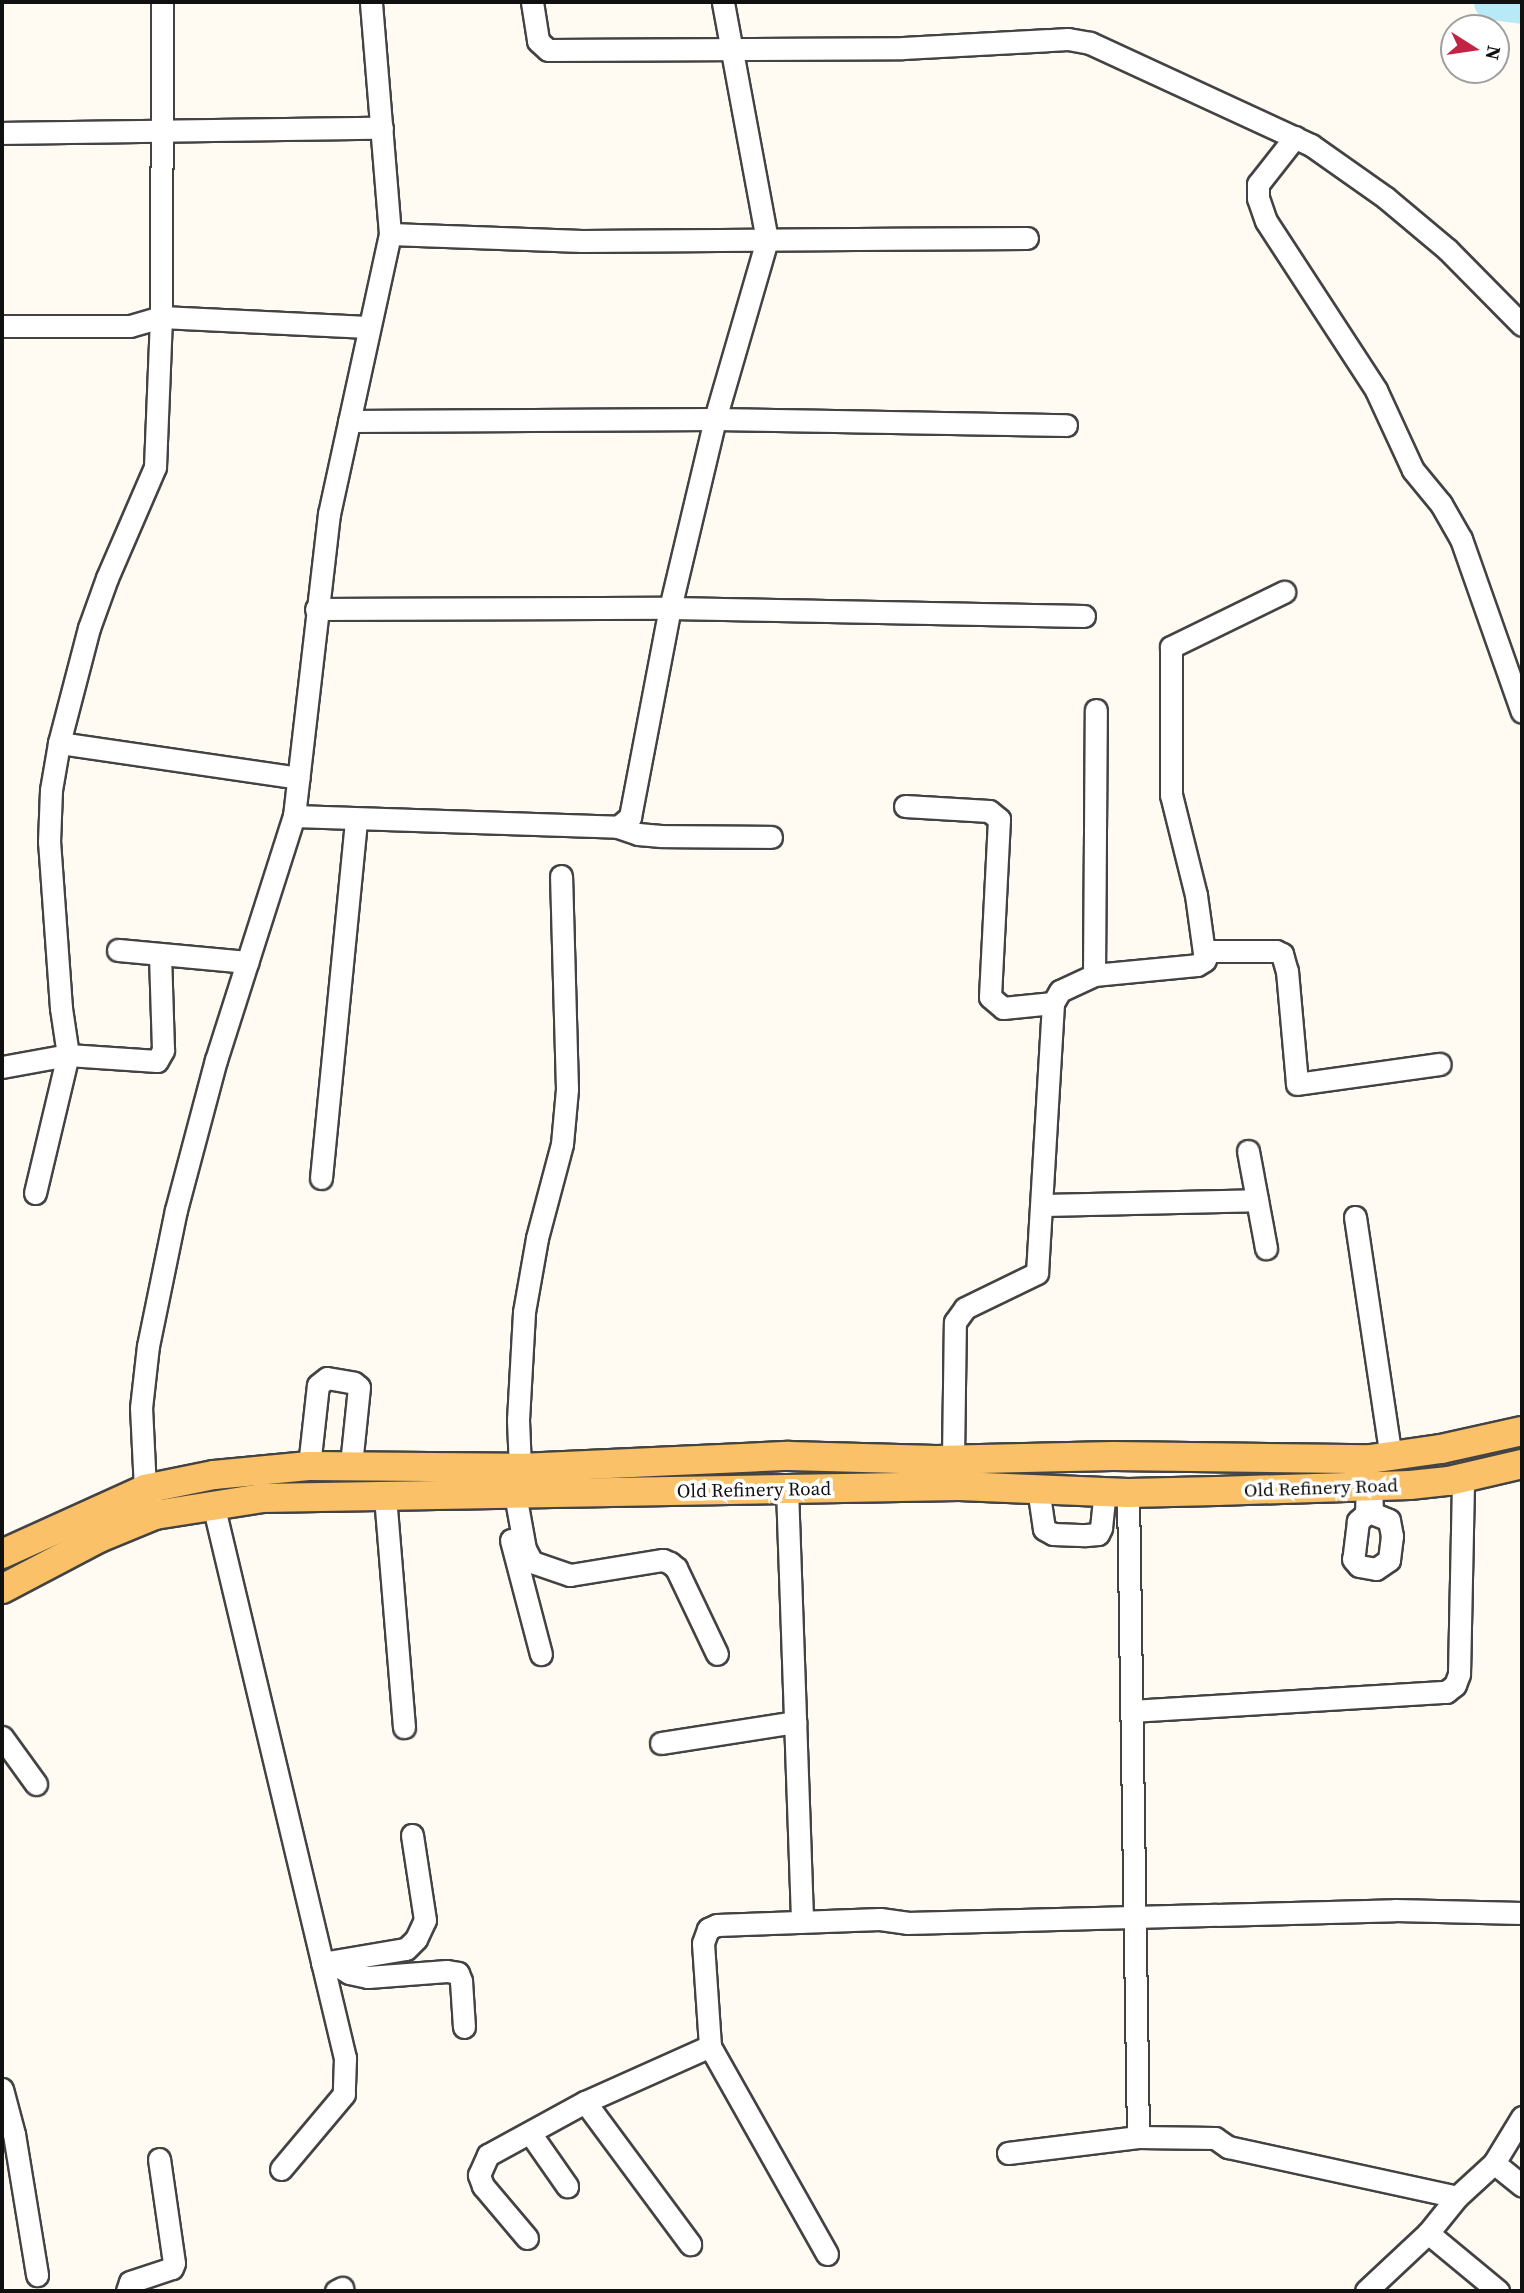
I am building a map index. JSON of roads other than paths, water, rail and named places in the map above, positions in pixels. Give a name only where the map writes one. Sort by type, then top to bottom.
[{"type":"main road","name":"Old Refinery Road","points":[[2,1589],[99,1538],[155,1516],[213,1504],[262,1498],[385,1496],[789,1456],[953,1460],[1391,1458],[1522,1431]]},
{"type":"main road","name":"Old Refinery Road","points":[[2,1554],[145,1489],[215,1475],[309,1466],[351,1465],[511,1485],[787,1489],[1038,1488],[1117,1491],[1410,1485],[1463,1478],[1522,1464]]},
{"type":"street","points":[[35,1193],[68,1055],[61,1008],[49,842],[51,790],[59,743],[86,641],[107,578],[155,467],[161,317],[162,2]]},
{"type":"street","points":[[155,1516],[145,1489],[141,1408],[148,1346],[176,1210],[216,1060],[294,816],[328,514],[390,234],[371,2]]},
{"type":"street","points":[[532,2],[538,41],[548,50],[729,46],[903,47],[1079,40],[1295,137],[1386,198],[1448,250],[1522,325]]},
{"type":"street","points":[[618,827],[630,817],[670,608],[715,419],[767,240],[723,2]]},
{"type":"street","points":[[2,133],[382,128]]},
{"type":"street","points":[[1295,137],[1258,184],[1258,198],[1266,221],[1376,390],[1413,470],[1441,504],[1461,539],[1522,712]]},
{"type":"street","points":[[390,234],[582,241],[1027,238]]},
{"type":"street","points":[[2,326],[130,326],[161,317],[368,327]]},
{"type":"street","points":[[349,421],[715,419],[1066,425]]},
{"type":"street","points":[[953,1460],[955,1322],[965,1308],[1037,1273],[1053,1003],[1060,991],[1094,975],[1197,965],[1205,960],[1196,895],[1171,795],[1169,652],[1176,644],[1284,592]]},
{"type":"street","points":[[316,609],[670,608],[1084,616]]},
{"type":"street","points":[[1094,975],[1096,710]]},
{"type":"street","points":[[59,743],[298,778]]},
{"type":"street","points":[[905,806],[989,811],[999,819],[990,997],[1003,1008],[1053,1003]]},
{"type":"street","points":[[294,816],[618,827],[638,834],[661,836],[771,838]]},
{"type":"street","points":[[321,1178],[356,820]]},
{"type":"street","points":[[541,1654],[511,1485],[518,1420],[523,1312],[537,1238],[562,1144],[567,1089],[561,877]]},
{"type":"street","points":[[118,950],[247,962]]},
{"type":"street","points":[[1205,951],[1276,951],[1283,954],[1297,1084],[1440,1064]]},
{"type":"street","points":[[2,1067],[68,1055],[157,1061],[161,1057],[160,954]]},
{"type":"street","points":[[1248,1151],[1266,1248]]},
{"type":"street","points":[[1043,1205],[1257,1200]]},
{"type":"street","points":[[1355,1217],[1391,1458]]},
{"type":"street","points":[[309,1466],[318,1385],[327,1378],[354,1383],[359,1387],[351,1465]]},
{"type":"street","points":[[1131,1712],[1446,1692],[1455,1685],[1459,1674],[1463,1478]]},
{"type":"street","points":[[511,1485],[525,1549],[533,1562],[542,1568],[570,1575],[663,1560],[670,1563],[676,1568],[717,1654]]},
{"type":"street","points":[[1038,1488],[1044,1529],[1053,1534],[1098,1534],[1117,1491]]},
{"type":"street","points":[[787,1489],[802,1922]]},
{"type":"street","points":[[1117,1491],[1131,1712],[1137,1916],[1138,2137]]},
{"type":"street","points":[[385,1496],[404,1727]]},
{"type":"street","points":[[213,1504],[327,1963],[345,2058],[344,2094],[281,2169]]},
{"type":"street","points":[[661,1743],[795,1722]]},
{"type":"street","points":[[2,1737],[37,1784]]},
{"type":"street","points":[[327,1963],[406,1949],[416,1939],[425,1920],[412,1835]]},
{"type":"street","points":[[827,2254],[710,2046],[703,1984],[703,1942],[708,1929],[717,1924],[880,1919],[907,1923],[1395,1910],[1522,1913]]},
{"type":"street","points":[[327,1963],[349,1973],[368,1977],[447,1971],[458,1973],[464,2027]]},
{"type":"street","points":[[527,2238],[483,2186],[478,2175],[488,2155],[585,2102],[710,2046]]},
{"type":"street","points":[[2,2090],[14,2134],[37,2275]]},
{"type":"street","points":[[585,2102],[690,2244]]},
{"type":"street","points":[[1366,2291],[1428,2233],[1457,2197],[1494,2163],[1522,2117]]},
{"type":"street","points":[[530,2133],[567,2186]]},
{"type":"street","points":[[1008,2152],[1138,2137],[1215,2138],[1228,2147],[1457,2197]]},
{"type":"street","points":[[127,2291],[130,2283],[172,2268],[174,2263],[159,2159]]},
{"type":"street","points":[[1494,2163],[1522,2186]]},
{"type":"street","points":[[1428,2233],[1498,2291]]},
{"type":"waterway","points":[[1491,2],[1522,6]]}]
